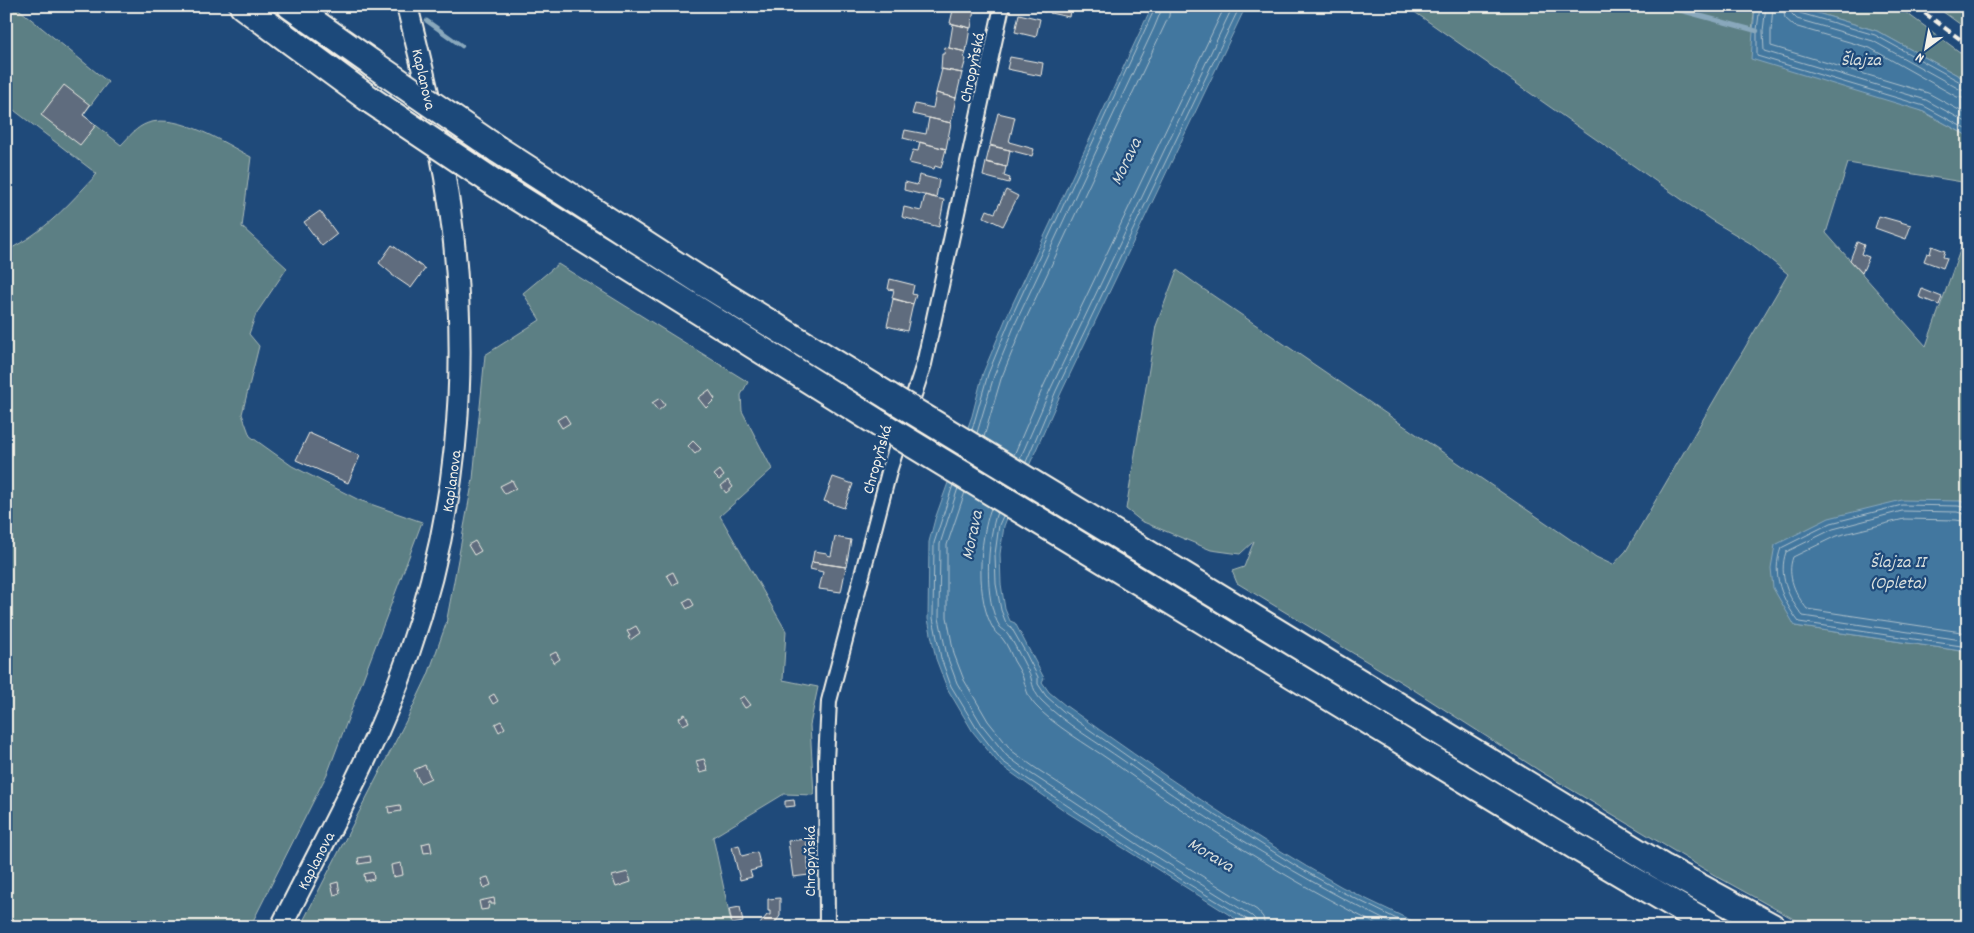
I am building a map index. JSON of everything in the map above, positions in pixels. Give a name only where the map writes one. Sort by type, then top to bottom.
[{"type":"highway","points":[[243,6],[372,102],[496,184],[883,426],[1571,844],[1713,927]]},
{"type":"highway","points":[[292,6],[372,64],[496,149],[709,286],[1664,868],[1772,927]]},
{"type":"main road","name":"Kaplanova","points":[[281,927],[360,770],[394,695],[431,582],[451,482],[459,417],[461,371],[459,310],[454,250],[446,189],[430,99],[407,6]]},
{"type":"street","name":"Chropyňská","points":[[827,927],[826,761],[829,701],[890,468],[924,364],[1002,6]]},
{"type":"green space","points":[[6,6],[15,6],[108,82],[83,115],[121,145],[133,132],[148,123],[160,121],[173,122],[215,137],[251,157],[242,227],[287,268],[256,314],[249,334],[259,346],[242,414],[250,436],[292,466],[359,500],[422,522],[328,772],[250,927],[6,927],[6,251],[44,226],[66,207],[97,174],[6,104]]},
{"type":"green space","points":[[1406,6],[1755,6],[1752,30],[1922,111],[1968,136],[1968,183],[1848,163],[1826,233],[1926,346],[1968,228],[1968,504],[1959,501],[1795,626],[1968,652],[1968,927],[1808,927],[1716,876],[1540,771],[1414,690],[1237,583],[1232,571],[1244,567],[1254,541],[1240,554],[1211,550],[1141,521],[1126,509],[1156,326],[1177,270],[1596,557],[1613,565],[1626,551],[1788,274],[1750,243],[1711,220]]},
{"type":"green space","points":[[1794,6],[1897,6],[1968,58],[1968,81],[1877,31]]},
{"type":"green space","points":[[1935,6],[1968,6],[1968,30]]},
{"type":"green space","points":[[558,264],[748,382],[741,395],[742,411],[772,469],[720,516],[786,631],[783,680],[818,687],[810,725],[814,795],[784,794],[713,837],[732,927],[300,927],[407,719],[428,675],[446,624],[473,479],[485,355],[540,320],[523,293]]},
{"type":"water","name":"Morava","points":[[1152,6],[1246,6],[1061,393],[1014,500],[1004,526],[1000,554],[1001,584],[1005,609],[1010,621],[1015,623],[1044,678],[1042,682],[1049,692],[1066,706],[1168,777],[1271,845],[1342,887],[1424,927],[1250,927],[1239,921],[1068,813],[999,764],[973,732],[947,688],[936,659],[928,619],[929,542],[935,519],[972,416],[983,373],[1006,318]]},
{"type":"water","name":"Šlajza","points":[[1755,6],[1794,6],[1877,31],[1968,81],[1968,136],[1922,111],[1751,59]]},
{"type":"water","name":"Šlajza II (Opleta)","points":[[1902,500],[1960,501],[1968,504],[1968,652],[1795,626],[1773,588],[1771,568],[1775,545],[1829,518]]},
{"type":"building","points":[[954,6],[970,6],[969,9],[974,10],[971,28],[950,23]]},
{"type":"building","points":[[1021,6],[1046,6],[1045,12]]},
{"type":"building","points":[[1051,6],[1070,10],[1069,17],[1050,13]]},
{"type":"building","points":[[1019,14],[1040,19],[1036,37],[1015,32]]},
{"type":"building","points":[[953,24],[970,28],[966,52],[949,48]]},
{"type":"building","points":[[945,47],[966,52],[962,73],[941,69],[942,54],[944,54]]},
{"type":"building","points":[[1010,57],[1043,63],[1041,76],[1007,69]]},
{"type":"building","points":[[942,69],[962,73],[956,98],[936,93]]},
{"type":"building","points":[[64,85],[90,105],[83,115],[96,125],[80,145],[41,115]]},
{"type":"building","points":[[936,93],[956,98],[951,123],[912,114],[915,104],[933,108]]},
{"type":"building","points":[[998,113],[1015,117],[1009,142],[1034,149],[1032,156],[990,145]]},
{"type":"building","points":[[929,118],[951,123],[946,149],[903,138],[905,130],[926,134]]},
{"type":"building","points":[[920,142],[946,149],[941,168],[935,166],[934,169],[909,163],[913,150],[918,151]]},
{"type":"building","points":[[990,146],[1010,150],[1007,167],[986,162]]},
{"type":"building","points":[[986,162],[1006,167],[1004,176],[1010,178],[1009,183],[983,176]]},
{"type":"building","points":[[919,175],[939,180],[936,198],[904,190],[905,182],[917,185]]},
{"type":"building","points":[[1006,190],[1018,196],[1003,226],[984,217],[987,210],[995,213]]},
{"type":"building","points":[[925,195],[944,200],[939,227],[902,217],[904,207],[921,211]]},
{"type":"building","points":[[320,211],[337,234],[322,246],[304,222]]},
{"type":"building","points":[[1879,216],[1911,225],[1906,239],[1875,228]]},
{"type":"building","points":[[1857,242],[1864,245],[1861,254],[1869,257],[1862,273],[1850,260]]},
{"type":"building","points":[[392,245],[425,269],[411,288],[379,263]]},
{"type":"building","points":[[1932,246],[1945,251],[1943,257],[1947,258],[1943,268],[1924,261],[1927,253],[1930,254]]},
{"type":"building","points":[[890,279],[914,285],[912,294],[916,295],[913,304],[892,298],[894,290],[888,289]]},
{"type":"building","points":[[1922,289],[1942,297],[1939,305],[1919,297]]},
{"type":"building","points":[[893,299],[913,304],[907,331],[887,326]]},
{"type":"building","points":[[709,390],[715,399],[706,408],[698,398]]},
{"type":"building","points":[[660,398],[665,405],[658,411],[652,403]]},
{"type":"building","points":[[565,415],[570,423],[562,428],[557,420]]},
{"type":"building","points":[[309,433],[360,456],[348,483],[296,460]]},
{"type":"building","points":[[693,441],[701,449],[695,454],[688,446]]},
{"type":"building","points":[[720,470],[724,476],[719,480],[714,475]]},
{"type":"building","points":[[833,477],[853,484],[844,508],[824,501]]},
{"type":"building","points":[[512,480],[516,488],[505,494],[500,486]]},
{"type":"building","points":[[728,480],[733,487],[726,493],[721,486]]},
{"type":"building","points":[[835,537],[851,540],[846,567],[812,562],[814,551],[827,553],[827,555],[831,556]]},
{"type":"building","points":[[475,541],[481,551],[474,555],[468,545]]},
{"type":"building","points":[[812,562],[846,567],[841,592],[819,589],[823,572],[810,569]]},
{"type":"building","points":[[673,572],[678,582],[673,585],[667,575]]},
{"type":"building","points":[[690,598],[694,605],[687,609],[683,602]]},
{"type":"building","points":[[636,626],[640,633],[630,640],[627,631]]},
{"type":"building","points":[[556,652],[560,659],[554,663],[550,655]]},
{"type":"building","points":[[494,694],[498,701],[493,704],[489,697]]},
{"type":"building","points":[[744,696],[751,705],[745,708],[739,699]]},
{"type":"building","points":[[685,714],[689,722],[683,725],[679,718]]},
{"type":"building","points":[[501,721],[505,728],[499,732],[495,724]]},
{"type":"building","points":[[704,759],[708,771],[700,773],[696,761]]},
{"type":"building","points":[[425,765],[431,778],[420,783],[414,770]]},
{"type":"building","points":[[794,800],[795,806],[785,807],[785,801]]},
{"type":"building","points":[[400,805],[401,811],[389,813],[388,807]]},
{"type":"building","points":[[806,839],[809,875],[793,877],[788,841]]},
{"type":"building","points":[[430,842],[432,852],[424,853],[422,844]]},
{"type":"building","points":[[739,845],[742,856],[757,852],[761,868],[750,871],[752,877],[740,880],[732,847]]},
{"type":"building","points":[[370,856],[371,862],[359,864],[358,858]]},
{"type":"building","points":[[401,863],[403,875],[393,877],[391,865]]},
{"type":"building","points":[[373,872],[374,879],[365,881],[364,874]]},
{"type":"building","points":[[628,872],[631,882],[616,887],[612,876]]},
{"type":"building","points":[[488,877],[491,885],[484,888],[481,879]]},
{"type":"building","points":[[338,882],[340,893],[334,895],[331,884]]},
{"type":"building","points":[[494,898],[495,904],[489,902],[488,909],[481,910],[479,901]]},
{"type":"building","points":[[780,898],[780,916],[772,927],[764,927],[760,924],[767,915],[770,915],[768,899]]},
{"type":"building","points":[[740,907],[743,922],[732,924],[729,909]]},
{"type":"waterway","points":[[1664,6],[1757,31]]},
{"type":"waterway","points":[[427,21],[462,46]]},
{"type":"railway","points":[[1915,6],[1968,45]]}]
